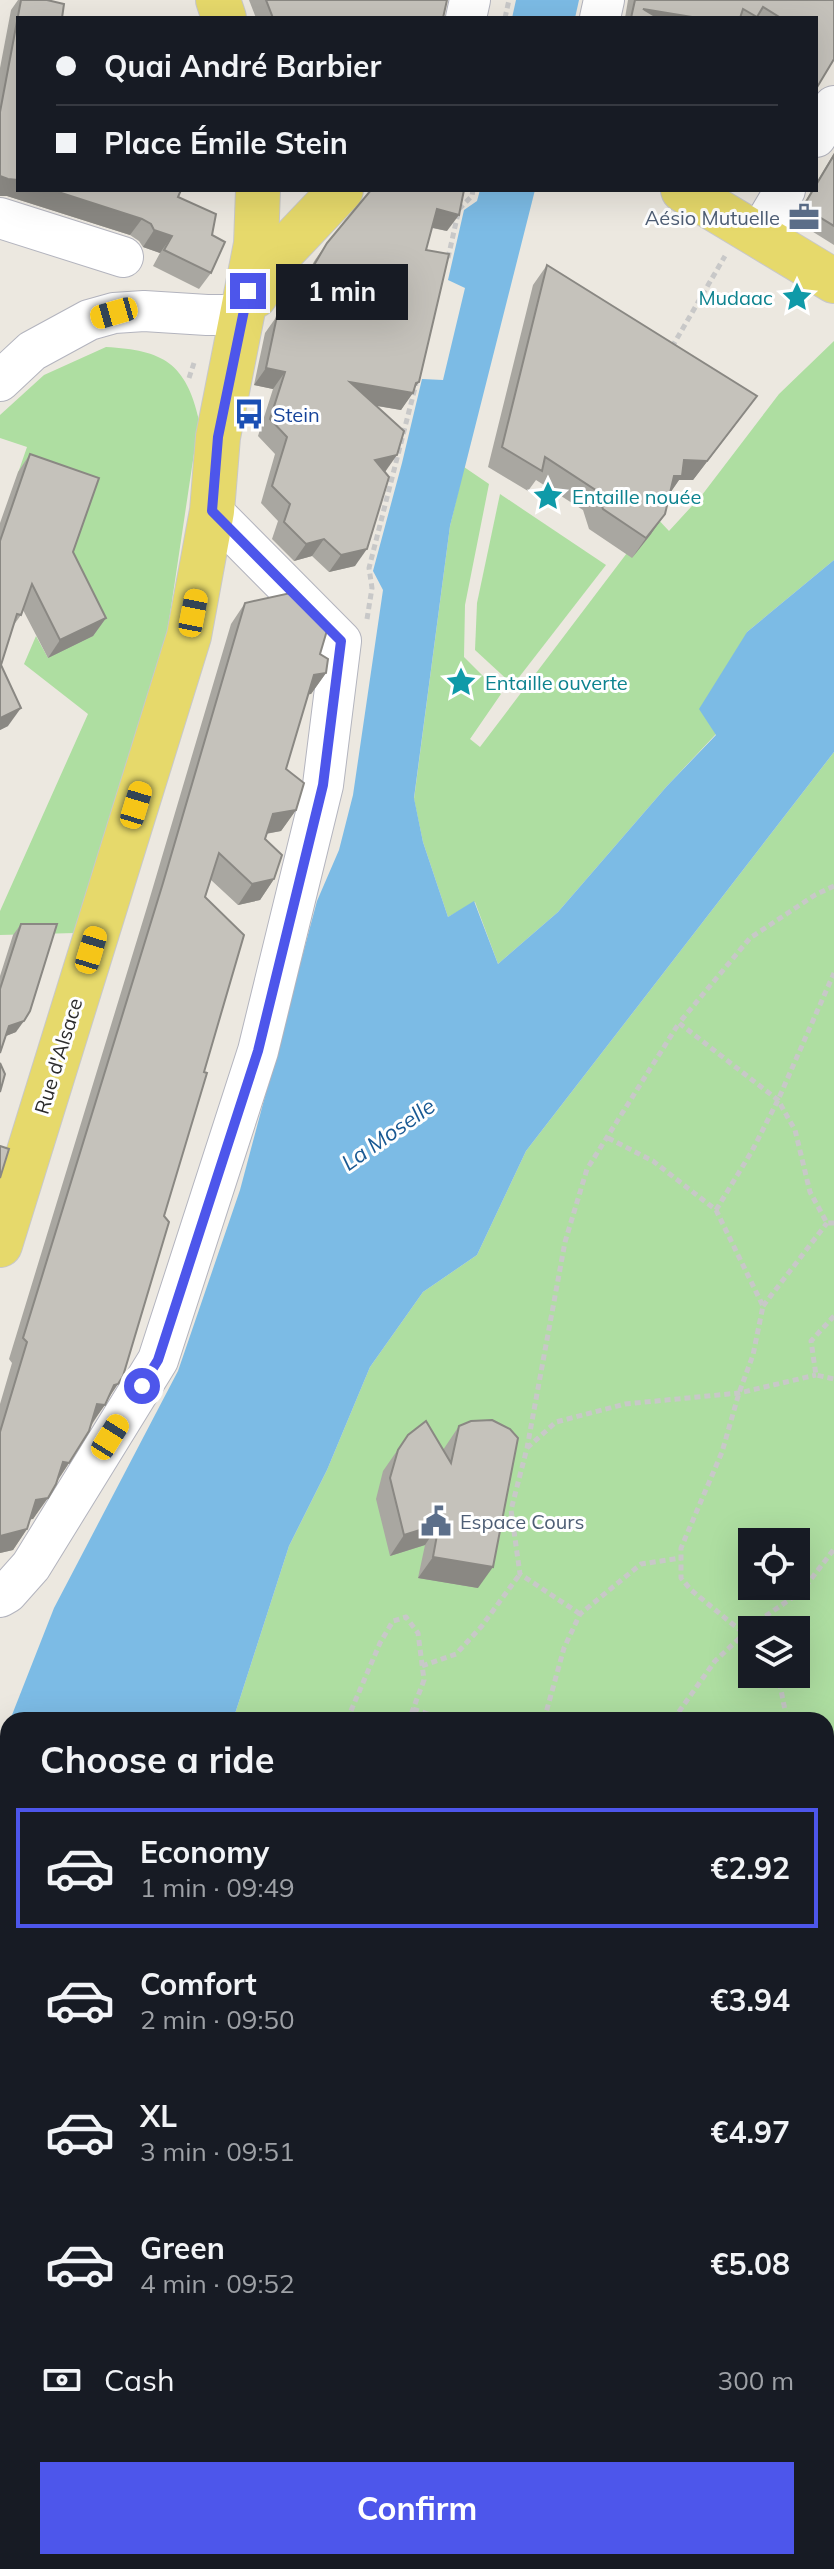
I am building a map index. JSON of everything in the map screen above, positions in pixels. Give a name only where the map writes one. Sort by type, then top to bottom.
[{"type":"main road","name":"Rue d'Alsace","points":[[0,1245],[189,636],[212,511],[218,437],[256,244],[258,192]]},
{"type":"main road","points":[[243,315],[282,252],[339,192]]},
{"type":"main road","points":[[686,192],[834,281]]},
{"type":"street","points":[[818,134],[834,106]]},
{"type":"street","points":[[751,230],[783,192]]},
{"type":"street","points":[[0,218],[123,257]]},
{"type":"street","points":[[0,381],[32,351],[89,320],[114,313],[156,311],[243,315]]},
{"type":"street","points":[[0,1597],[31,1566],[158,1360],[258,1051],[323,785],[341,641],[212,511]]},
{"type":"path","points":[[446,265],[459,209],[473,192]]},
{"type":"path","points":[[669,351],[751,230]]},
{"type":"path","points":[[365,625],[372,588],[369,568],[418,377]]},
{"type":"path","points":[[422,1666],[456,1654],[481,1627],[520,1574],[511,1510],[527,1448],[565,1242],[587,1169],[679,1023],[750,938],[834,886]]},
{"type":"path","points":[[716,1210],[778,1100],[834,973]]},
{"type":"path","points":[[679,1023],[778,1100],[795,1130],[810,1192],[830,1223],[763,1306],[753,1355],[722,1452],[681,1548],[681,1578],[738,1628]]},
{"type":"path","points":[[608,1138],[653,1161],[716,1210],[763,1306]]},
{"type":"path","points":[[816,1375],[811,1341],[834,1316]]},
{"type":"path","points":[[527,1448],[556,1422],[625,1404],[739,1393],[816,1375],[834,1379]]},
{"type":"path","points":[[767,1616],[802,1591],[834,1549]]},
{"type":"path","points":[[545,1712],[564,1648],[580,1614],[641,1564],[681,1558]]},
{"type":"path","points":[[520,1574],[580,1614]]},
{"type":"path","points":[[350,1712],[380,1643],[393,1621],[406,1617],[418,1633],[424,1680],[412,1712]]},
{"type":"path","points":[[679,1712],[715,1661],[738,1639]]},
{"type":"path","points":[[781,1688],[785,1712]]},
{"type":"path","points":[[413,1709],[422,1712]]},
{"type":"green space","points":[[834,341],[834,560],[747,632],[716,734],[558,912],[498,964],[475,902],[448,917],[423,842],[414,799],[450,526],[464,467],[489,484],[465,605],[464,657],[501,694],[470,739],[480,747],[655,516],[669,531],[702,495],[779,394]]},
{"type":"green space","points":[[106,347],[143,352],[169,363],[187,385],[199,420],[166,641],[75,933],[0,935],[0,911],[88,714],[24,664],[36,636],[48,658],[18,473],[27,447],[0,438],[0,415],[44,375]]},
{"type":"green space","points":[[500,494],[606,565],[513,685],[475,650],[477,603]]},
{"type":"green space","points":[[834,752],[834,1712],[236,1712],[289,1546],[327,1470],[370,1367],[423,1292],[477,1255],[526,1151]]},
{"type":"water","points":[[516,0],[579,0],[575,16],[512,16]]},
{"type":"water","name":"La Moselle","points":[[479,192],[534,192],[450,526],[414,798],[423,842],[448,917],[474,901],[498,964],[558,912],[667,786],[716,735],[699,709],[747,632],[834,560],[834,752],[526,1151],[477,1255],[423,1292],[370,1367],[327,1470],[289,1546],[236,1712],[13,1712],[54,1608],[178,1371],[240,1190],[317,901],[339,850],[353,795],[383,590],[373,571],[422,379],[443,380],[465,288],[448,280],[464,210],[477,201]]},
{"type":"building","points":[[21,0],[47,0],[64,4],[62,16],[18,16]]},
{"type":"building","points":[[266,0],[447,0],[443,16],[272,16]]},
{"type":"building","points":[[635,0],[834,0],[834,59],[818,86],[818,16],[778,16],[763,7],[758,16],[743,9],[741,16],[686,16],[643,9],[655,16],[631,16]]},
{"type":"building","points":[[16,27],[16,180],[0,176],[0,112]]},
{"type":"building","points":[[834,155],[834,226],[803,207],[812,192],[818,192],[818,182]]},
{"type":"building","points":[[58,192],[180,192],[178,197],[216,214],[212,235],[225,242],[211,273],[164,250],[172,236],[154,230],[142,219]]},
{"type":"building","points":[[369,192],[464,192],[459,215],[437,209],[426,250],[449,254],[419,382],[413,393],[350,382],[404,431],[397,455],[375,460],[389,477],[367,549],[341,555],[324,539],[306,544],[284,522],[290,504],[272,486],[287,437],[270,419],[285,372],[266,368],[277,316],[288,318],[297,294],[327,243]]},
{"type":"building","points":[[547,265],[757,396],[707,461],[684,460],[682,476],[674,476],[665,514],[646,538],[603,509],[597,491],[545,457],[542,471],[502,447]]},
{"type":"building","points":[[30,454],[99,478],[73,552],[106,618],[60,640],[32,584],[21,615],[17,614],[1,665],[21,708],[0,718],[0,541]]},
{"type":"building","points":[[295,592],[328,627],[320,654],[328,659],[326,673],[314,675],[286,769],[304,783],[296,810],[273,814],[265,839],[282,855],[274,879],[252,884],[219,853],[205,897],[244,935],[164,1216],[169,1222],[123,1376],[114,1385],[105,1405],[97,1404],[89,1431],[69,1463],[63,1462],[48,1498],[36,1500],[27,1529],[0,1536],[0,1432],[27,1342],[23,1338],[163,883],[245,603]]},
{"type":"building","points":[[21,924],[57,924],[30,1011],[24,1021],[9,1026],[0,1053],[0,989]]},
{"type":"building","points":[[0,1063],[5,1074],[0,1092]]},
{"type":"building","points":[[0,1146],[9,1149],[0,1178]]},
{"type":"building","name":"Espace Cours","points":[[492,1420],[510,1429],[518,1438],[493,1567],[433,1557],[439,1524],[404,1535],[390,1478],[398,1450],[408,1435],[426,1421],[451,1463],[459,1426],[471,1421]]},
{"type":"place","name":"Aésio Mutuelle","points":[[804,217]]},
{"type":"place","name":"Mudaac","points":[[797,297]]},
{"type":"place","name":"Stein","points":[[249,414]]},
{"type":"place","name":"Entaille nouée","points":[[548,496]]},
{"type":"place","name":"Entaille ouverte","points":[[461,682]]},
{"type":"place","name":"Espace Cours","points":[[436,1521]]},
{"type":"route","points":[[142,1386],[158,1360],[258,1051],[323,785],[341,641],[212,511],[218,437],[248,291]]}]
